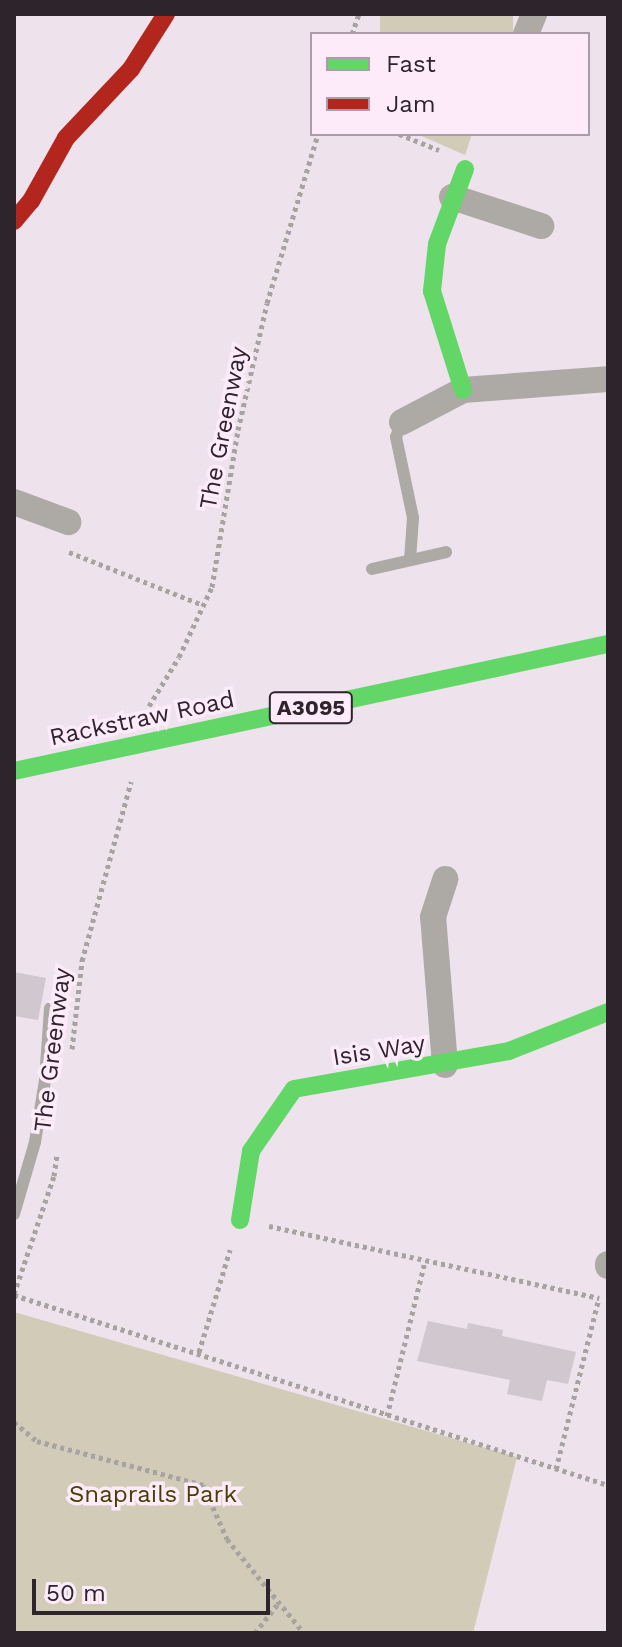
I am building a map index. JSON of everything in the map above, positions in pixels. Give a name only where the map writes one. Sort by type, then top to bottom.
[{"type":"street","points":[[14,221],[31,201],[66,138],[131,69],[166,14]]},
{"type":"street","points":[[463,390],[432,291],[437,244],[465,169]]},
{"type":"street","points":[[452,197],[541,226]]},
{"type":"street","points":[[402,422],[463,390],[608,379]]},
{"type":"street","points":[[14,502],[68,522]]},
{"type":"street","name":"Rackstraw Road","points":[[14,771],[608,644]]},
{"type":"street","points":[[445,879],[433,917],[445,1065]]},
{"type":"street","name":"Isis Way","points":[[240,1220],[251,1151],[294,1089],[445,1065],[509,1051],[608,1012]]},
{"type":"lane","points":[[402,422],[396,437],[413,518],[410,560]]},
{"type":"lane","points":[[372,569],[446,552]]},
{"type":"lane","points":[[14,1214],[35,1142],[45,1080],[50,1008]]},
{"type":"path","name":"The Greenway","points":[[143,718],[203,605],[218,559],[238,430],[267,303],[317,136]]},
{"type":"path","points":[[404,136],[440,151]]},
{"type":"path","points":[[65,550],[203,605]]},
{"type":"path","name":"The Greenway","points":[[71,1058],[82,961],[131,779]]},
{"type":"path","name":"The Greenway","points":[[17,1277],[54,1176],[58,1147]]},
{"type":"path","points":[[199,1352],[240,1220],[599,1298]]},
{"type":"path","points":[[387,1416],[425,1261]]},
{"type":"path","points":[[556,1469],[608,1265]]},
{"type":"path","points":[[17,1277],[14,1295],[608,1485]]},
{"type":"path","points":[[14,1422],[37,1441],[203,1485],[227,1539],[277,1605],[304,1633]]},
{"type":"path","points":[[255,1633],[277,1605]]},
{"type":"green space","points":[[380,14],[513,14],[513,32],[380,32]]},
{"type":"green space","points":[[422,136],[471,136],[465,155]]},
{"type":"green space","name":"Snaprails Park","points":[[14,1312],[517,1457],[473,1633],[14,1633]]},
{"type":"building","points":[[14,972],[46,978],[38,1020],[14,1016]]},
{"type":"building","points":[[428,1321],[467,1329],[468,1323],[503,1330],[502,1336],[576,1352],[568,1384],[547,1380],[542,1401],[507,1394],[510,1380],[417,1361]]},
{"type":"traffic: fast","points":[[463,390],[432,291],[437,244],[465,169]]},
{"type":"traffic: fast","points":[[14,771],[608,644]]},
{"type":"traffic: fast","points":[[240,1220],[251,1151],[294,1089],[509,1051],[608,1012]]},
{"type":"traffic: jam","points":[[14,221],[31,201],[66,138],[131,69],[166,14]]}]
